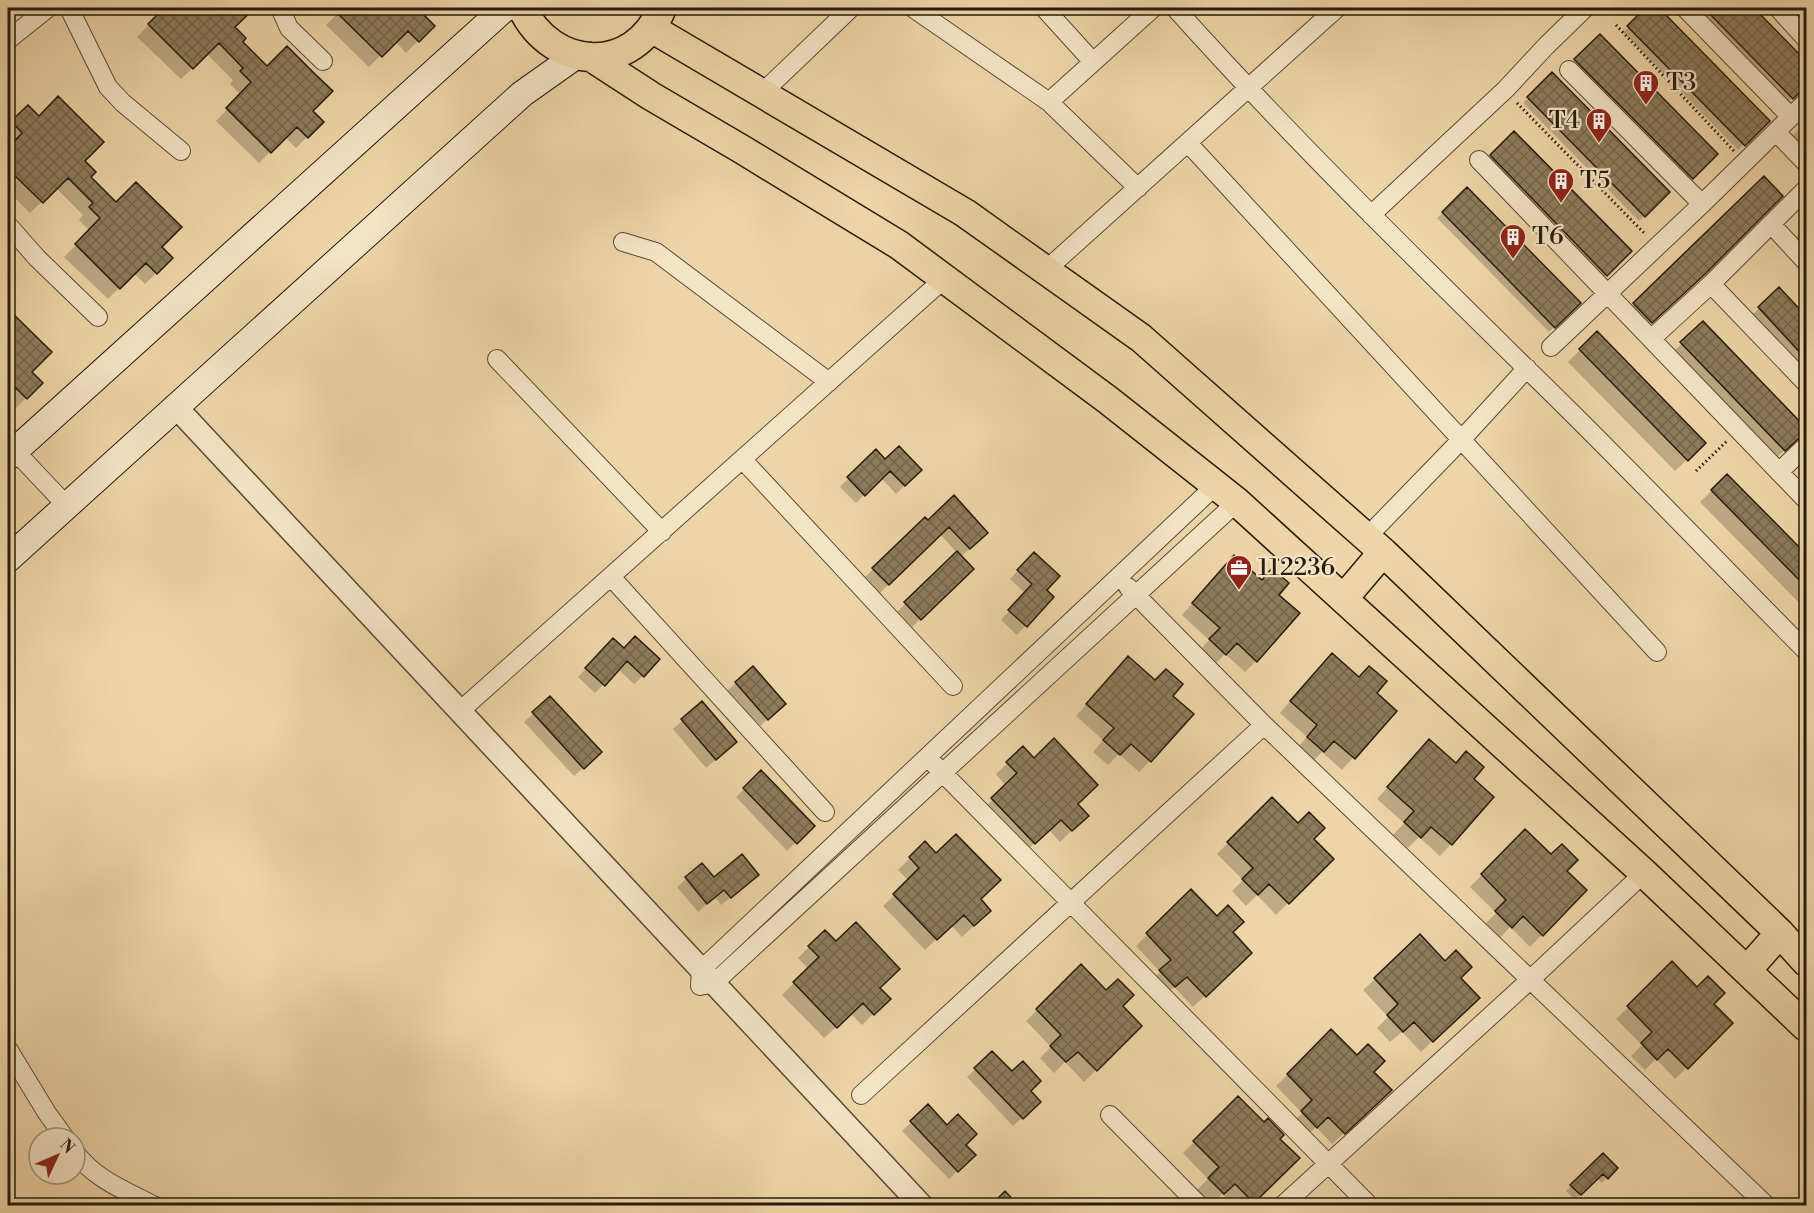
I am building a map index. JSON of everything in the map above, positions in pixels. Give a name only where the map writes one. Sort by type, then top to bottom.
[{"type":"main road","points":[[11,454],[505,8]]},
{"type":"main road","points":[[522,8],[543,39],[559,49],[584,56],[898,245],[1108,400],[1226,493],[1644,873],[1748,969],[1806,1027]]},
{"type":"main road","points":[[8,559],[522,94],[584,56],[603,56],[625,50],[644,36],[657,18],[762,93],[965,213],[1141,338],[1374,545],[1780,933],[1806,962]]},
{"type":"main road","points":[[1344,598],[1374,545]]},
{"type":"main road","points":[[1748,969],[1780,933]]},
{"type":"street","points":[[69,8],[108,87],[123,103],[181,151]]},
{"type":"street","points":[[280,8],[289,28],[323,61]]},
{"type":"street","points":[[762,93],[851,8]]},
{"type":"street","points":[[913,8],[1049,102],[1138,188]]},
{"type":"street","points":[[1044,8],[1093,62]]},
{"type":"street","points":[[1049,102],[1153,8]]},
{"type":"street","points":[[1175,8],[1248,89],[1371,215],[1527,368],[1806,651]]},
{"type":"street","points":[[1046,270],[1337,8]]},
{"type":"street","points":[[1371,215],[1506,89],[1586,8]]},
{"type":"street","points":[[1685,8],[1791,117]]},
{"type":"street","points":[[1778,8],[1806,39]]},
{"type":"street","points":[[8,40],[39,10]]},
{"type":"street","points":[[1569,70],[1702,204]]},
{"type":"street","points":[[1551,347],[1658,247],[1806,102]]},
{"type":"street","points":[[1776,132],[1806,163]]},
{"type":"street","points":[[1188,143],[1657,652]]},
{"type":"street","points":[[1479,160],[1806,500]]},
{"type":"street","points":[[1651,339],[1772,225],[1806,189]]},
{"type":"street","points":[[8,225],[37,258],[98,317]]},
{"type":"street","points":[[1772,225],[1806,262]]},
{"type":"street","points":[[623,243],[656,252],[829,382]]},
{"type":"street","points":[[460,711],[612,578],[945,278]]},
{"type":"street","points":[[1711,284],[1806,383]]},
{"type":"street","points":[[497,359],[662,532]]},
{"type":"street","points":[[1374,545],[1462,439],[1527,368]]},
{"type":"street","points":[[170,412],[460,711],[705,980],[905,1206]]},
{"type":"street","points":[[170,412],[705,980],[922,1206]]},
{"type":"street","points":[[1779,472],[1806,446]]},
{"type":"street","points":[[11,454],[67,506]]},
{"type":"street","points":[[743,460],[953,686]]},
{"type":"street","points":[[705,980],[928,758],[1119,577],[1226,493]]},
{"type":"street","points":[[705,980],[943,773],[1137,595],[1226,493]]},
{"type":"street","points":[[1119,577],[1264,725],[1767,1206]]},
{"type":"street","points":[[612,578],[825,812]]},
{"type":"street","points":[[861,1095],[1264,725]]},
{"type":"street","points":[[928,758],[1370,1206]]},
{"type":"street","points":[[1282,1206],[1644,873]]},
{"type":"street","points":[[8,1049],[56,1126]]},
{"type":"street","points":[[1110,1115],[1200,1206]]},
{"type":"street","points":[[87,1166],[102,1179],[155,1206]]},
{"type":"path","points":[[1616,25],[1744,162]]},
{"type":"path","points":[[1517,103],[1658,247]]},
{"type":"path","points":[[1696,471],[1738,430]]},
{"type":"building","points":[[164,8],[255,8],[235,27],[246,38],[243,42],[267,66],[287,46],[333,91],[313,111],[324,122],[308,138],[297,127],[271,153],[226,108],[251,82],[240,71],[243,68],[219,43],[193,69],[148,24]]},
{"type":"building","points":[[332,8],[431,8],[424,15],[435,26],[419,42],[408,31],[382,57]]},
{"type":"building","points":[[1645,8],[1659,8],[1770,121],[1745,146],[1627,26]]},
{"type":"building","points":[[1704,8],[1754,8],[1806,61],[1806,86],[1793,99]]},
{"type":"building","name":"T3","points":[[1600,34],[1718,154],[1693,179],[1574,59]]},
{"type":"building","name":"T4","points":[[1552,72],[1670,192],[1645,217],[1527,97]]},
{"type":"building","points":[[58,96],[104,142],[85,161],[96,172],[91,177],[116,202],[136,182],[182,227],[162,247],[173,258],[157,274],[146,263],[120,289],[75,244],[100,218],[89,207],[93,203],[68,178],[43,203],[8,169],[8,148],[22,133],[11,121],[28,105],[39,116]]},
{"type":"building","name":"T5","points":[[1514,131],[1632,251],[1607,276],[1490,155]]},
{"type":"building","points":[[1764,176],[1783,196],[1652,323],[1633,303]]},
{"type":"building","name":"T6","points":[[1467,187],[1581,303],[1555,328],[1442,212]]},
{"type":"building","points":[[1779,287],[1806,316],[1806,359],[1758,307]]},
{"type":"building","points":[[8,309],[52,352],[32,372],[43,383],[27,399],[16,388],[8,397]]},
{"type":"building","points":[[1703,321],[1806,428],[1806,432],[1785,451],[1680,342]]},
{"type":"building","points":[[1597,331],[1706,443],[1688,461],[1579,349]]},
{"type":"building","points":[[899,446],[922,470],[905,486],[890,471],[865,496],[847,477],[876,449],[885,459]]},
{"type":"building","points":[[1727,474],[1806,554],[1806,587],[1711,490]]},
{"type":"building","points":[[954,495],[988,533],[970,549],[949,527],[889,585],[872,568],[925,517],[928,520]]},
{"type":"building","points":[[957,551],[974,569],[921,620],[904,602]]},
{"type":"building","points":[[1034,552],[1060,576],[1047,590],[1054,597],[1027,627],[1008,610],[1032,584],[1017,570]]},
{"type":"building","points":[[1234,555],[1262,580],[1272,568],[1289,583],[1279,595],[1300,613],[1257,662],[1237,643],[1226,655],[1209,639],[1220,628],[1192,603]]},
{"type":"building","points":[[635,636],[660,659],[644,677],[627,661],[605,686],[585,668],[613,638],[624,648]]},
{"type":"building","points":[[1332,653],[1359,677],[1369,666],[1387,681],[1377,693],[1397,711],[1355,759],[1334,741],[1324,752],[1307,737],[1317,725],[1290,701]]},
{"type":"building","points":[[1128,656],[1155,680],[1166,669],[1183,684],[1173,696],[1194,714],[1151,762],[1131,744],[1120,755],[1103,740],[1114,728],[1086,704]]},
{"type":"building","points":[[753,666],[786,704],[768,720],[735,682]]},
{"type":"building","points":[[550,696],[602,752],[584,769],[532,712]]},
{"type":"building","points":[[702,701],[737,742],[716,760],[681,719]]},
{"type":"building","points":[[1054,738],[1098,785],[1078,804],[1089,816],[1072,831],[1061,820],[1035,844],[991,798],[1017,773],[1006,762],[1023,746],[1034,758]]},
{"type":"building","points":[[1429,739],[1456,763],[1466,751],[1484,767],[1474,779],[1494,797],[1452,845],[1431,827],[1421,838],[1404,822],[1414,811],[1387,787]]},
{"type":"building","points":[[761,770],[815,826],[797,844],[743,788]]},
{"type":"building","points":[[1272,797],[1298,823],[1309,812],[1325,828],[1314,839],[1334,859],[1289,904],[1269,884],[1258,895],[1242,879],[1253,868],[1227,842]]},
{"type":"building","points":[[1525,829],[1551,854],[1562,844],[1578,860],[1567,871],[1587,890],[1543,936],[1523,916],[1512,928],[1495,911],[1506,900],[1481,874]]},
{"type":"building","points":[[956,834],[1001,880],[981,899],[991,911],[974,926],[964,915],[937,940],[893,894],[919,868],[909,857],[925,841],[936,853]]},
{"type":"building","points":[[742,854],[759,875],[731,898],[724,890],[707,904],[685,877],[702,863],[714,877]]},
{"type":"building","points":[[1191,889],[1217,916],[1228,905],[1244,922],[1233,932],[1252,953],[1206,997],[1187,977],[1175,987],[1159,970],[1171,960],[1146,933]]},
{"type":"building","points":[[856,922],[900,969],[880,988],[891,999],[874,1015],[863,1003],[837,1028],[793,982],[819,957],[808,946],[825,930],[836,941]]},
{"type":"building","points":[[1420,934],[1445,961],[1456,950],[1472,967],[1461,978],[1480,998],[1433,1042],[1414,1022],[1403,1032],[1387,1015],[1398,1004],[1374,978]]},
{"type":"building","points":[[1672,961],[1697,987],[1708,976],[1725,993],[1714,1004],[1733,1023],[1688,1069],[1668,1049],[1657,1060],[1641,1043],[1652,1032],[1627,1006]]},
{"type":"building","points":[[1081,964],[1106,990],[1118,979],[1134,995],[1123,1006],[1142,1026],[1097,1071],[1078,1052],[1066,1062],[1050,1046],[1061,1035],[1036,1009]]},
{"type":"building","points":[[1331,1029],[1357,1055],[1368,1044],[1385,1061],[1374,1072],[1392,1090],[1345,1134],[1328,1117],[1317,1128],[1301,1111],[1312,1100],[1287,1074]]},
{"type":"building","points":[[992,1051],[1012,1071],[1023,1061],[1041,1081],[1031,1091],[1041,1102],[1023,1119],[974,1068]]},
{"type":"building","points":[[1238,1096],[1264,1122],[1268,1118],[1284,1135],[1280,1139],[1300,1158],[1254,1203],[1235,1184],[1224,1194],[1208,1178],[1219,1167],[1193,1141]]},
{"type":"building","points":[[928,1104],[947,1125],[958,1114],[977,1134],[966,1145],[976,1155],[958,1172],[910,1121]]},
{"type":"building","points":[[1603,1153],[1618,1168],[1608,1179],[1603,1174],[1581,1195],[1570,1185]]},
{"type":"building","points":[[1005,1191],[1019,1206],[990,1206]]},
{"type":"place","name":"T3","points":[[1646,106]]},
{"type":"place","name":"T4","points":[[1599,144]]},
{"type":"place","name":"T5","points":[[1561,204]]},
{"type":"place","name":"T6","points":[[1513,260]]},
{"type":"place","name":"112236","points":[[1239,591]]}]
